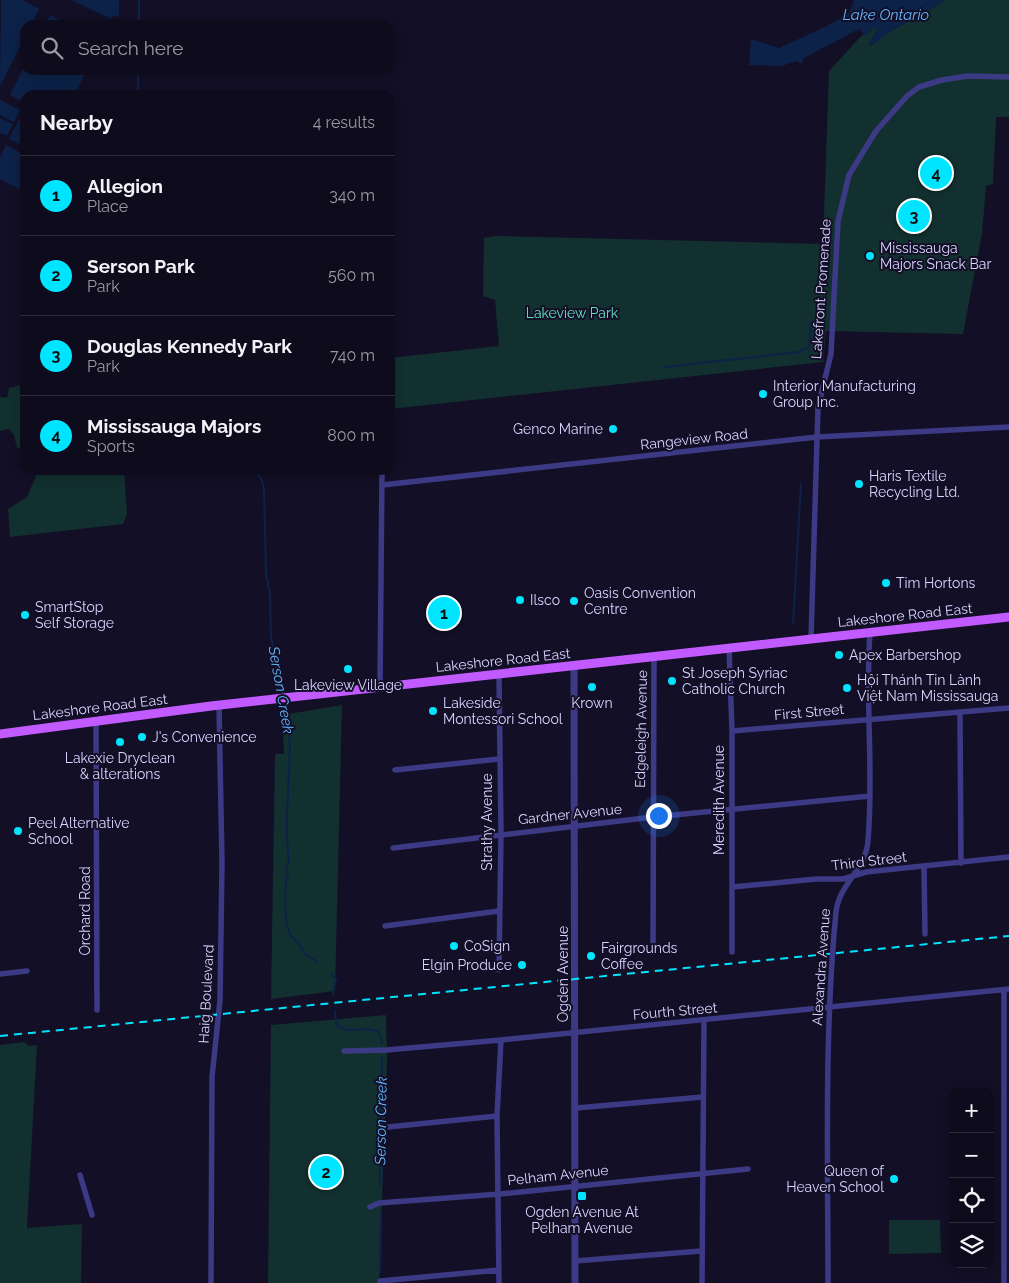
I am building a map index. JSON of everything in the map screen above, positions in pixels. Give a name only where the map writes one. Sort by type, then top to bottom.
[{"type":"main road","name":"Lakeshore Road East","points":[[0,734],[380,687],[1009,617]]},
{"type":"street","name":"Lakefront Promenade","points":[[811,639],[818,406],[831,354],[838,221],[849,175],[876,131],[907,96],[919,87],[942,80],[968,76],[1009,77]]},
{"type":"street","name":"Rangeview Road","points":[[382,485],[817,437],[1009,427]]},
{"type":"street","points":[[380,687],[382,475]]},
{"type":"street","name":"Alexandra Avenue","points":[[828,1283],[828,1008],[836,910],[841,892],[861,865],[867,847],[870,796],[870,632]]},
{"type":"street","name":"Meredith Avenue","points":[[729,647],[732,731],[732,952]]},
{"type":"street","name":"Edgeleigh Avenue","points":[[653,952],[654,656]]},
{"type":"street","name":"Ogden Avenue","points":[[574,666],[576,827],[575,1283]]},
{"type":"street","name":"Strathy Avenue","points":[[499,675],[500,970]]},
{"type":"street","name":"Haig Boulevard","points":[[211,1283],[212,1077],[220,1000],[222,863],[219,706]]},
{"type":"street","name":"First Street","points":[[732,731],[1009,708]]},
{"type":"street","points":[[960,713],[961,863]]},
{"type":"street","name":"Orchard Road","points":[[96,722],[97,1010]]},
{"type":"street","points":[[395,770],[499,759]]},
{"type":"street","name":"Gardner Avenue","points":[[393,848],[653,817],[870,796]]},
{"type":"street","name":"Third Street","points":[[732,887],[853,877],[866,872],[1009,857]]},
{"type":"street","points":[[924,867],[925,934]]},
{"type":"street","points":[[385,926],[499,911]]},
{"type":"street","points":[[0,974],[27,971]]},
{"type":"street","points":[[1004,1283],[1007,990]]},
{"type":"street","name":"Fourth Street","points":[[344,1051],[386,1050],[501,1040],[1007,990]]},
{"type":"street","points":[[702,1283],[704,1021]]},
{"type":"street","points":[[499,1283],[500,1194],[497,1116],[501,1040]]},
{"type":"street","points":[[576,1108],[703,1097]]},
{"type":"street","points":[[388,1127],[497,1116]]},
{"type":"street","name":"Pelham Avenue","points":[[370,1207],[379,1203],[500,1194],[748,1169]]},
{"type":"street","points":[[80,1175],[92,1215]]},
{"type":"street","points":[[575,1261],[701,1252]]},
{"type":"street","points":[[380,1281],[499,1270]]},
{"type":"green space","name":"Lakeview Park","points":[[946,0],[1009,0],[1009,117],[996,117],[993,184],[986,186],[982,234],[963,334],[826,331],[823,362],[395,408],[395,357],[499,346],[495,300],[483,296],[484,238],[495,236],[823,244],[829,71],[863,34],[865,35],[874,27],[877,30],[869,44],[871,46],[886,34]]},
{"type":"green space","points":[[20,385],[20,448],[17,448],[14,435],[9,429],[0,431],[0,397],[7,398],[9,388]]},
{"type":"green space","points":[[124,475],[127,514],[123,524],[10,537],[8,509],[27,497],[36,476]]},
{"type":"green space","points":[[342,705],[335,991],[271,999],[275,754],[284,754],[282,715]]},
{"type":"green space","points":[[386,1015],[387,1061],[379,1283],[268,1283],[271,1025]]},
{"type":"green space","points":[[24,1042],[29,1046],[37,1045],[27,1228],[82,1224],[81,1283],[0,1283],[0,1045]]},
{"type":"green space","points":[[889,1220],[940,1220],[941,1253],[889,1254]]},
{"type":"water","points":[[1,0],[22,0],[39,9],[34,20],[20,20],[20,47],[0,86]]},
{"type":"water","points":[[71,0],[119,0],[119,15],[117,17],[112,16],[111,19]]},
{"type":"water","name":"Lake Ontario","points":[[854,0],[946,0],[886,34],[871,46],[869,44],[877,30],[874,27],[865,36],[859,29],[804,58],[802,64],[796,61],[782,66],[749,65],[751,39],[779,48],[829,25],[849,13]]},
{"type":"water","points":[[50,15],[60,20],[48,20]]},
{"type":"water","points":[[20,75],[84,75],[77,90],[20,90],[20,100],[10,95]]},
{"type":"water","points":[[0,100],[20,110],[14,122],[0,115]]},
{"type":"water","points":[[0,118],[13,124],[7,136],[0,133]]},
{"type":"water","points":[[20,118],[20,144],[9,139]]},
{"type":"water","points":[[6,145],[20,152],[20,189],[0,179],[0,157]]},
{"type":"waterway","name":"Serson Creek","points":[[139,0],[139,20]]},
{"type":"waterway","name":"Serson Creek","points":[[138,75],[138,90]]},
{"type":"waterway","points":[[664,367],[799,352],[809,347],[811,322]]},
{"type":"waterway","name":"Serson Creek","points":[[258,475],[264,488],[266,574],[270,594],[271,635],[276,669],[284,694]]},
{"type":"waterway","points":[[793,624],[801,484]]},
{"type":"waterway","name":"Serson Creek","points":[[286,701],[290,741],[287,822],[289,862],[286,867],[288,872],[286,886],[287,923],[291,936],[305,954],[317,962]]},
{"type":"waterway","name":"Serson Creek","points":[[331,974],[336,979],[333,994]]},
{"type":"waterway","name":"Serson Creek","points":[[335,1011],[336,1024],[341,1028],[346,1030],[374,1030],[379,1032],[382,1043]]},
{"type":"waterway","name":"Serson Creek","points":[[380,1185],[382,1057]]},
{"type":"waterway","name":"Serson Creek","points":[[380,1273],[381,1211]]},
{"type":"railway","points":[[0,1036],[1009,936]]},
{"type":"place","name":"Mississauga Majors","points":[[936,173]]},
{"type":"place","name":"Douglas Kennedy Park","points":[[914,216]]},
{"type":"place","name":"Mississauga Majors Snack Bar","points":[[870,256]]},
{"type":"place","name":"Interior Manufacturing Group Inc.","points":[[763,394]]},
{"type":"place","name":"Genco Marine","points":[[613,429]]},
{"type":"place","name":"Haris Textile Recycling Ltd.","points":[[859,484]]},
{"type":"place","name":"Tim Hortons","points":[[886,583]]},
{"type":"place","name":"Ilsco","points":[[520,600]]},
{"type":"place","name":"Oasis Convention Centre","points":[[574,601]]},
{"type":"place","name":"Allegion","points":[[444,613]]},
{"type":"place","name":"SmartStop Self Storage","points":[[25,615]]},
{"type":"place","name":"Apex Barbershop","points":[[839,655]]},
{"type":"place","name":"Lakeview Village","points":[[348,669]]},
{"type":"place","name":"St Joseph Syriac Catholic Church","points":[[672,681]]},
{"type":"place","name":"Krown","points":[[592,687]]},
{"type":"place","name":"Hội Thánh Tin Lành Việt Nam Mississauga","points":[[847,688]]},
{"type":"place","name":"Lakeside Montessori School","points":[[433,711]]},
{"type":"place","name":"J's Convenience","points":[[142,737]]},
{"type":"place","name":"Lakexie Dryclean & alterations","points":[[120,742]]},
{"type":"place","name":"Peel Alternative School","points":[[18,831]]},
{"type":"place","name":"CoSign","points":[[454,946]]},
{"type":"place","name":"Fairgrounds Coffee","points":[[591,956]]},
{"type":"place","name":"Elgin Produce","points":[[522,965]]},
{"type":"place","name":"Serson Park","points":[[326,1172]]},
{"type":"place","name":"Queen of Heaven School","points":[[894,1179]]},
{"type":"place","name":"Ogden Avenue At Pelham Avenue","points":[[582,1196]]}]
